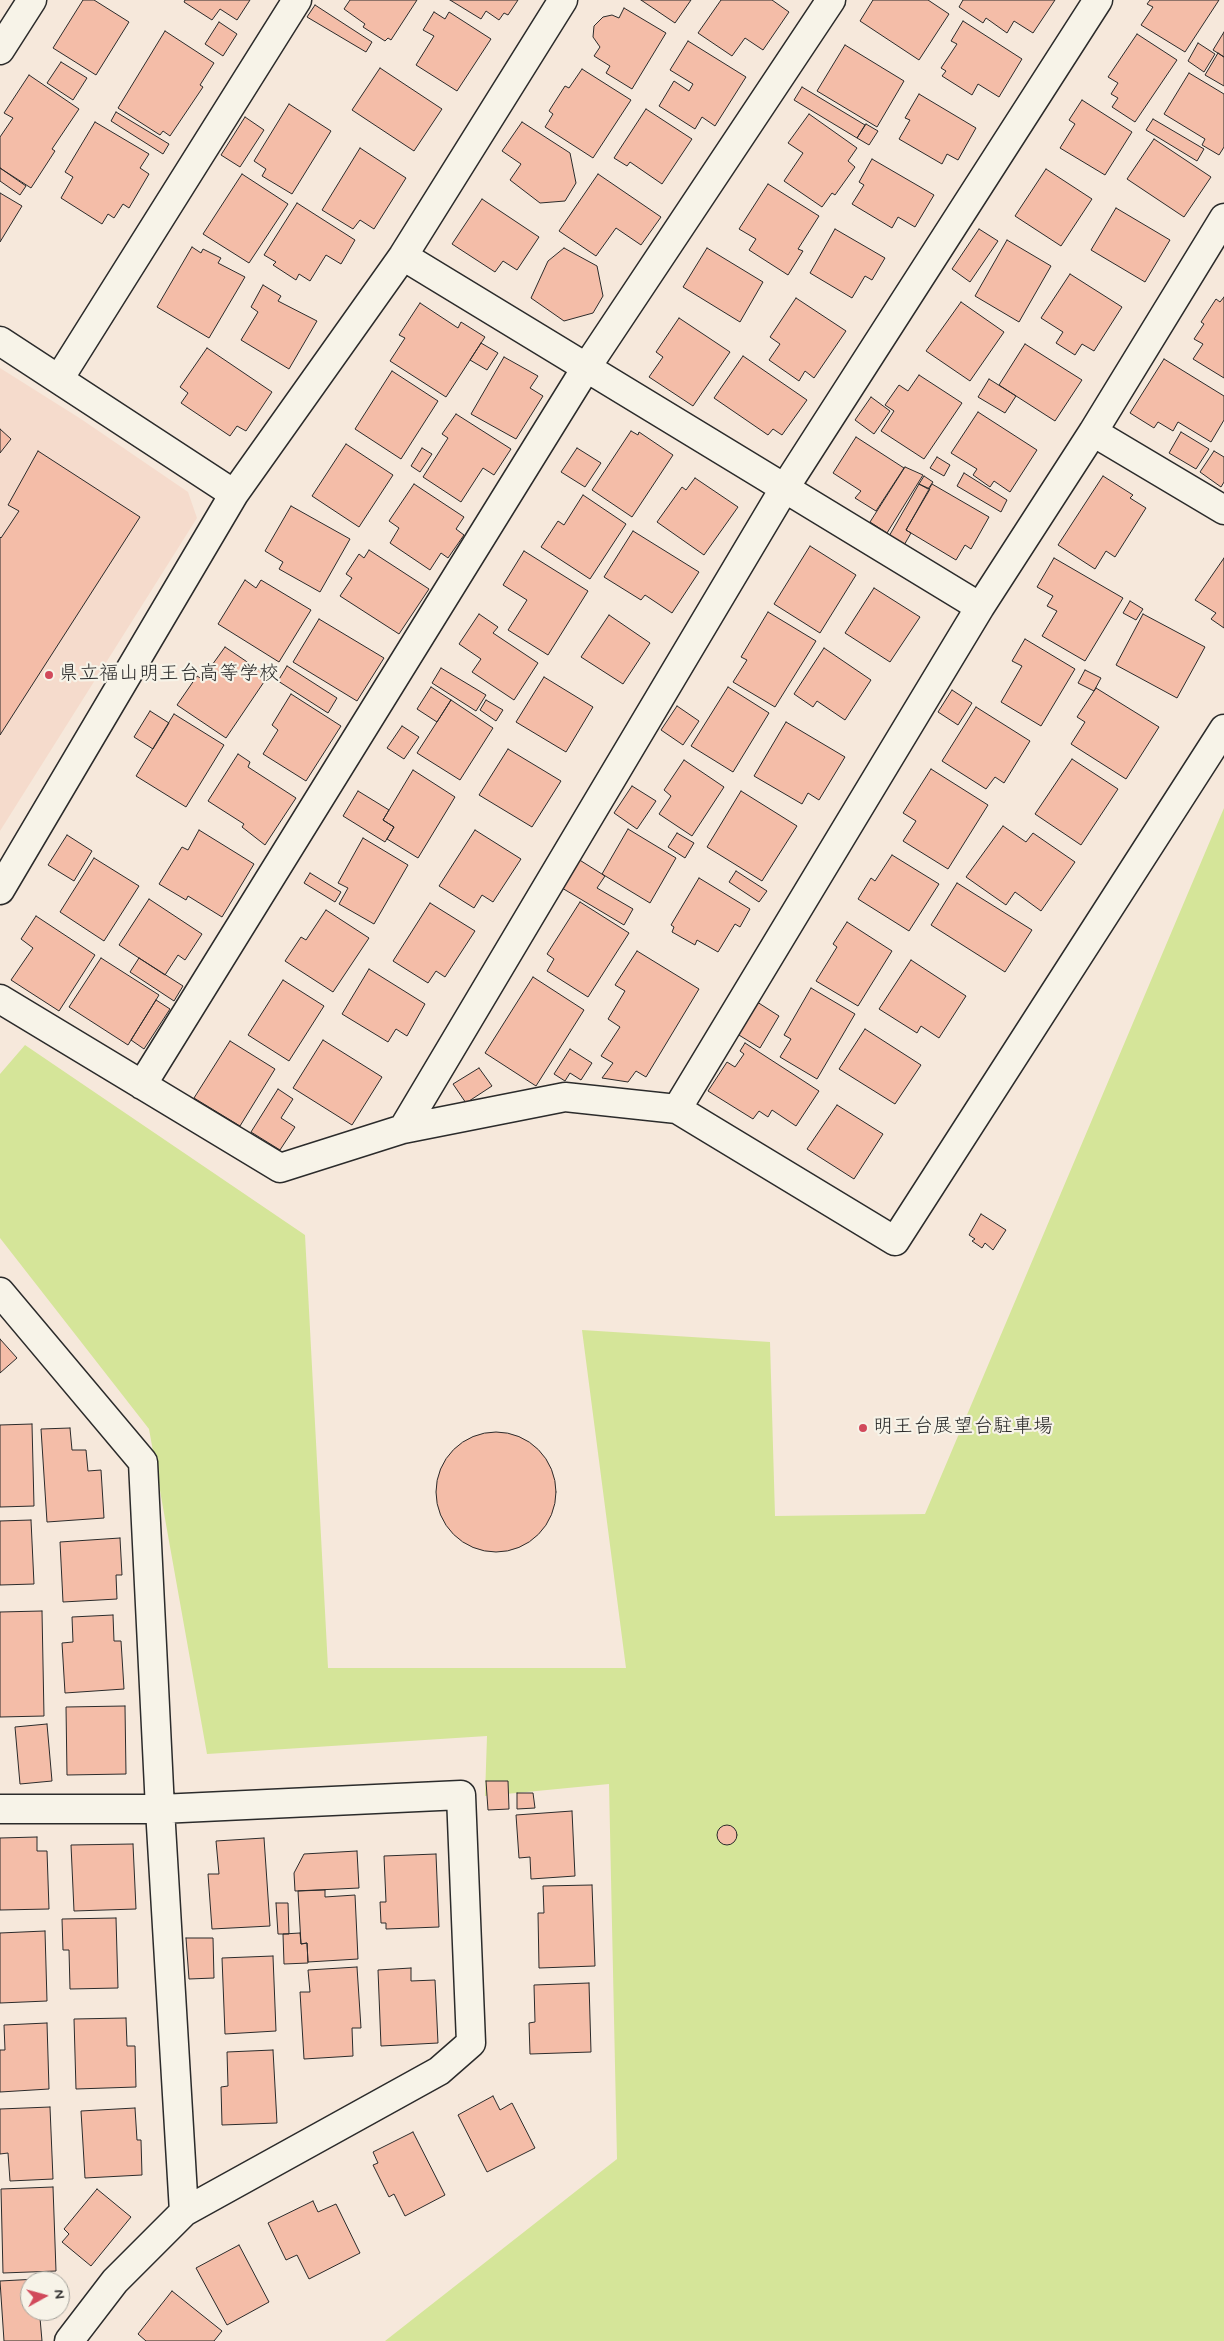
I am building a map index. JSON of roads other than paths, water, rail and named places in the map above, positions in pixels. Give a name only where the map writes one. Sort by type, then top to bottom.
[{"type":"street","points":[[0,50],[32,0]]},
{"type":"street","points":[[59,380],[296,0]]},
{"type":"street","points":[[0,890],[234,494],[403,256],[563,0]]},
{"type":"street","points":[[142,1085],[586,368],[831,0]]},
{"type":"street","points":[[403,1129],[784,488],[1098,0]]},
{"type":"street","points":[[677,1109],[980,607],[1092,432],[1216,248],[1224,218]]},
{"type":"street","points":[[403,256],[980,607]]},
{"type":"street","points":[[0,341],[234,494]]},
{"type":"street","points":[[1092,432],[1224,510]]},
{"type":"street","points":[[0,999],[280,1168],[403,1129],[565,1097],[677,1109],[895,1241],[1224,729]]},
{"type":"street","points":[[0,1292],[143,1462],[160,1809],[184,2212]]},
{"type":"street","points":[[0,1809],[160,1809],[461,1795],[471,2044],[439,2071],[184,2212],[115,2281],[69,2341]]},
{"type":"place","name":"県立福山明王台高等学校","points":[[49,675]]},
{"type":"place","name":"明王台展望台駐車場","points":[[863,1428]]}]
